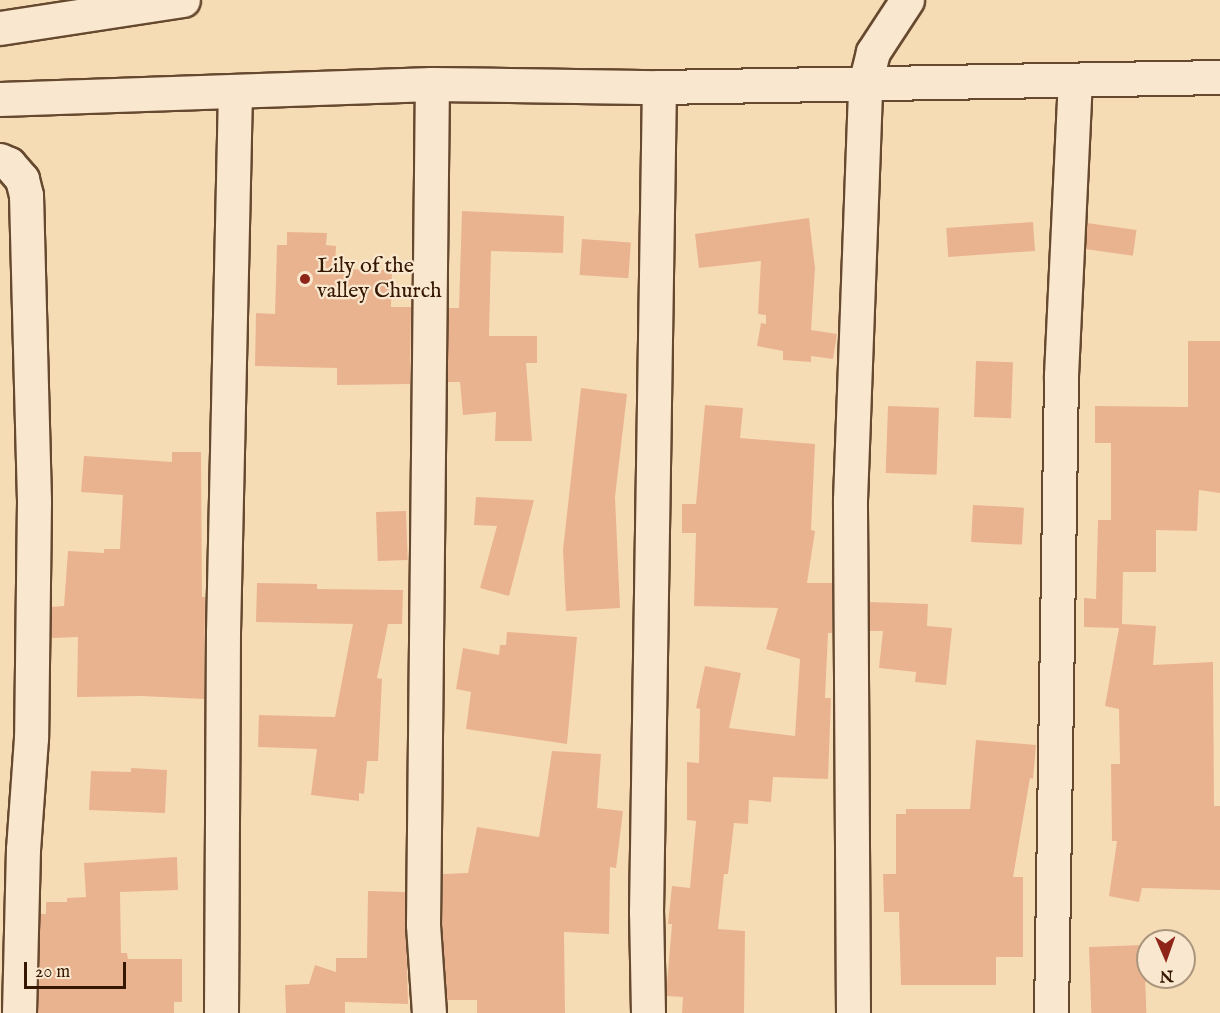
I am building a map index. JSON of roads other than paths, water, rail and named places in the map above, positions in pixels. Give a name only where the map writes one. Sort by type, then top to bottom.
[{"type":"street","points":[[0,28],[183,0]]},
{"type":"street","points":[[853,1013],[850,500],[866,84],[873,52],[907,0]]},
{"type":"street","points":[[0,99],[432,84],[659,87],[1220,77]]},
{"type":"street","points":[[1051,1013],[1061,375],[1075,80]]},
{"type":"street","points":[[429,1013],[423,924],[432,84]]},
{"type":"street","points":[[648,1013],[646,900],[659,87]]},
{"type":"street","points":[[221,1013],[223,632],[235,92]]},
{"type":"street","points":[[0,160],[9,164],[22,179],[26,195],[34,501],[31,738],[24,849],[19,1013]]},
{"type":"place","name":"Lily of the valley Church","points":[[305,279]]}]
